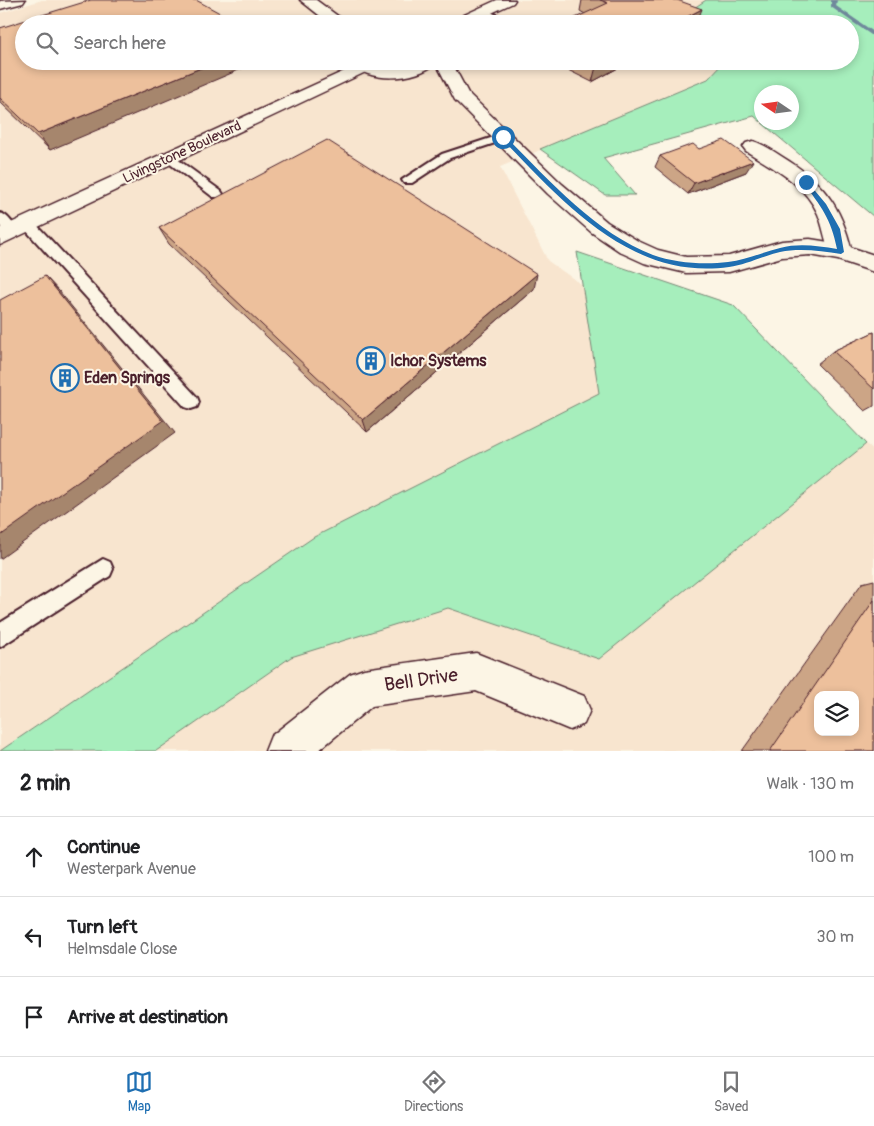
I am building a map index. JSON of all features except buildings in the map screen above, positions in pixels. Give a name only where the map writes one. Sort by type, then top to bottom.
[{"type":"street","points":[[0,5],[18,0]]},
{"type":"street","points":[[307,0],[327,15]]},
{"type":"street","points":[[476,15],[508,0]]},
{"type":"street","name":"Livingstone Boulevard","points":[[10,227],[169,158],[349,70]]},
{"type":"street","points":[[384,70],[433,83],[461,96]]},
{"type":"street","points":[[392,72],[404,70]]},
{"type":"street","points":[[448,70],[461,96],[555,190],[599,227],[630,247],[652,257],[686,265],[729,264],[782,250],[810,248],[841,252],[874,264]]},
{"type":"street","points":[[753,147],[806,182],[823,205],[836,229],[841,252]]},
{"type":"street","name":"Bell Drive","points":[[286,751],[364,688],[476,672],[570,710]]},
{"type":"lane","points":[[482,12],[490,15]]},
{"type":"lane","points":[[408,180],[446,156],[503,137]]},
{"type":"lane","points":[[169,158],[217,194]]},
{"type":"lane","points":[[10,227],[191,402]]},
{"type":"lane","points":[[0,636],[104,569]]},
{"type":"shaded area","points":[[42,0],[706,0],[686,14],[688,15],[15,15],[15,70],[716,70],[708,79],[500,167],[548,261],[628,317],[866,444],[874,451],[874,751],[0,751],[0,13]]},
{"type":"green space","points":[[706,0],[874,0],[874,217],[770,130],[799,130],[799,85],[754,85],[754,116],[603,158],[635,195],[605,195],[540,149],[708,79],[716,70],[859,70],[859,15],[685,14]]},
{"type":"green space","points":[[577,252],[733,305],[866,444],[599,659],[448,608],[291,657],[156,751],[0,751],[314,537],[599,393]]},
{"type":"waterway","points":[[834,0],[833,6],[846,15]]},
{"type":"waterway","points":[[859,24],[874,35]]},
{"type":"place","name":"Ichor Systems","points":[[371,361]]},
{"type":"place","name":"Eden Springs","points":[[65,378]]},
{"type":"route","points":[[503,137],[555,190],[599,227],[630,247],[652,257],[686,265],[729,264],[782,250],[810,248],[841,252],[836,229],[823,205],[806,182]]}]
